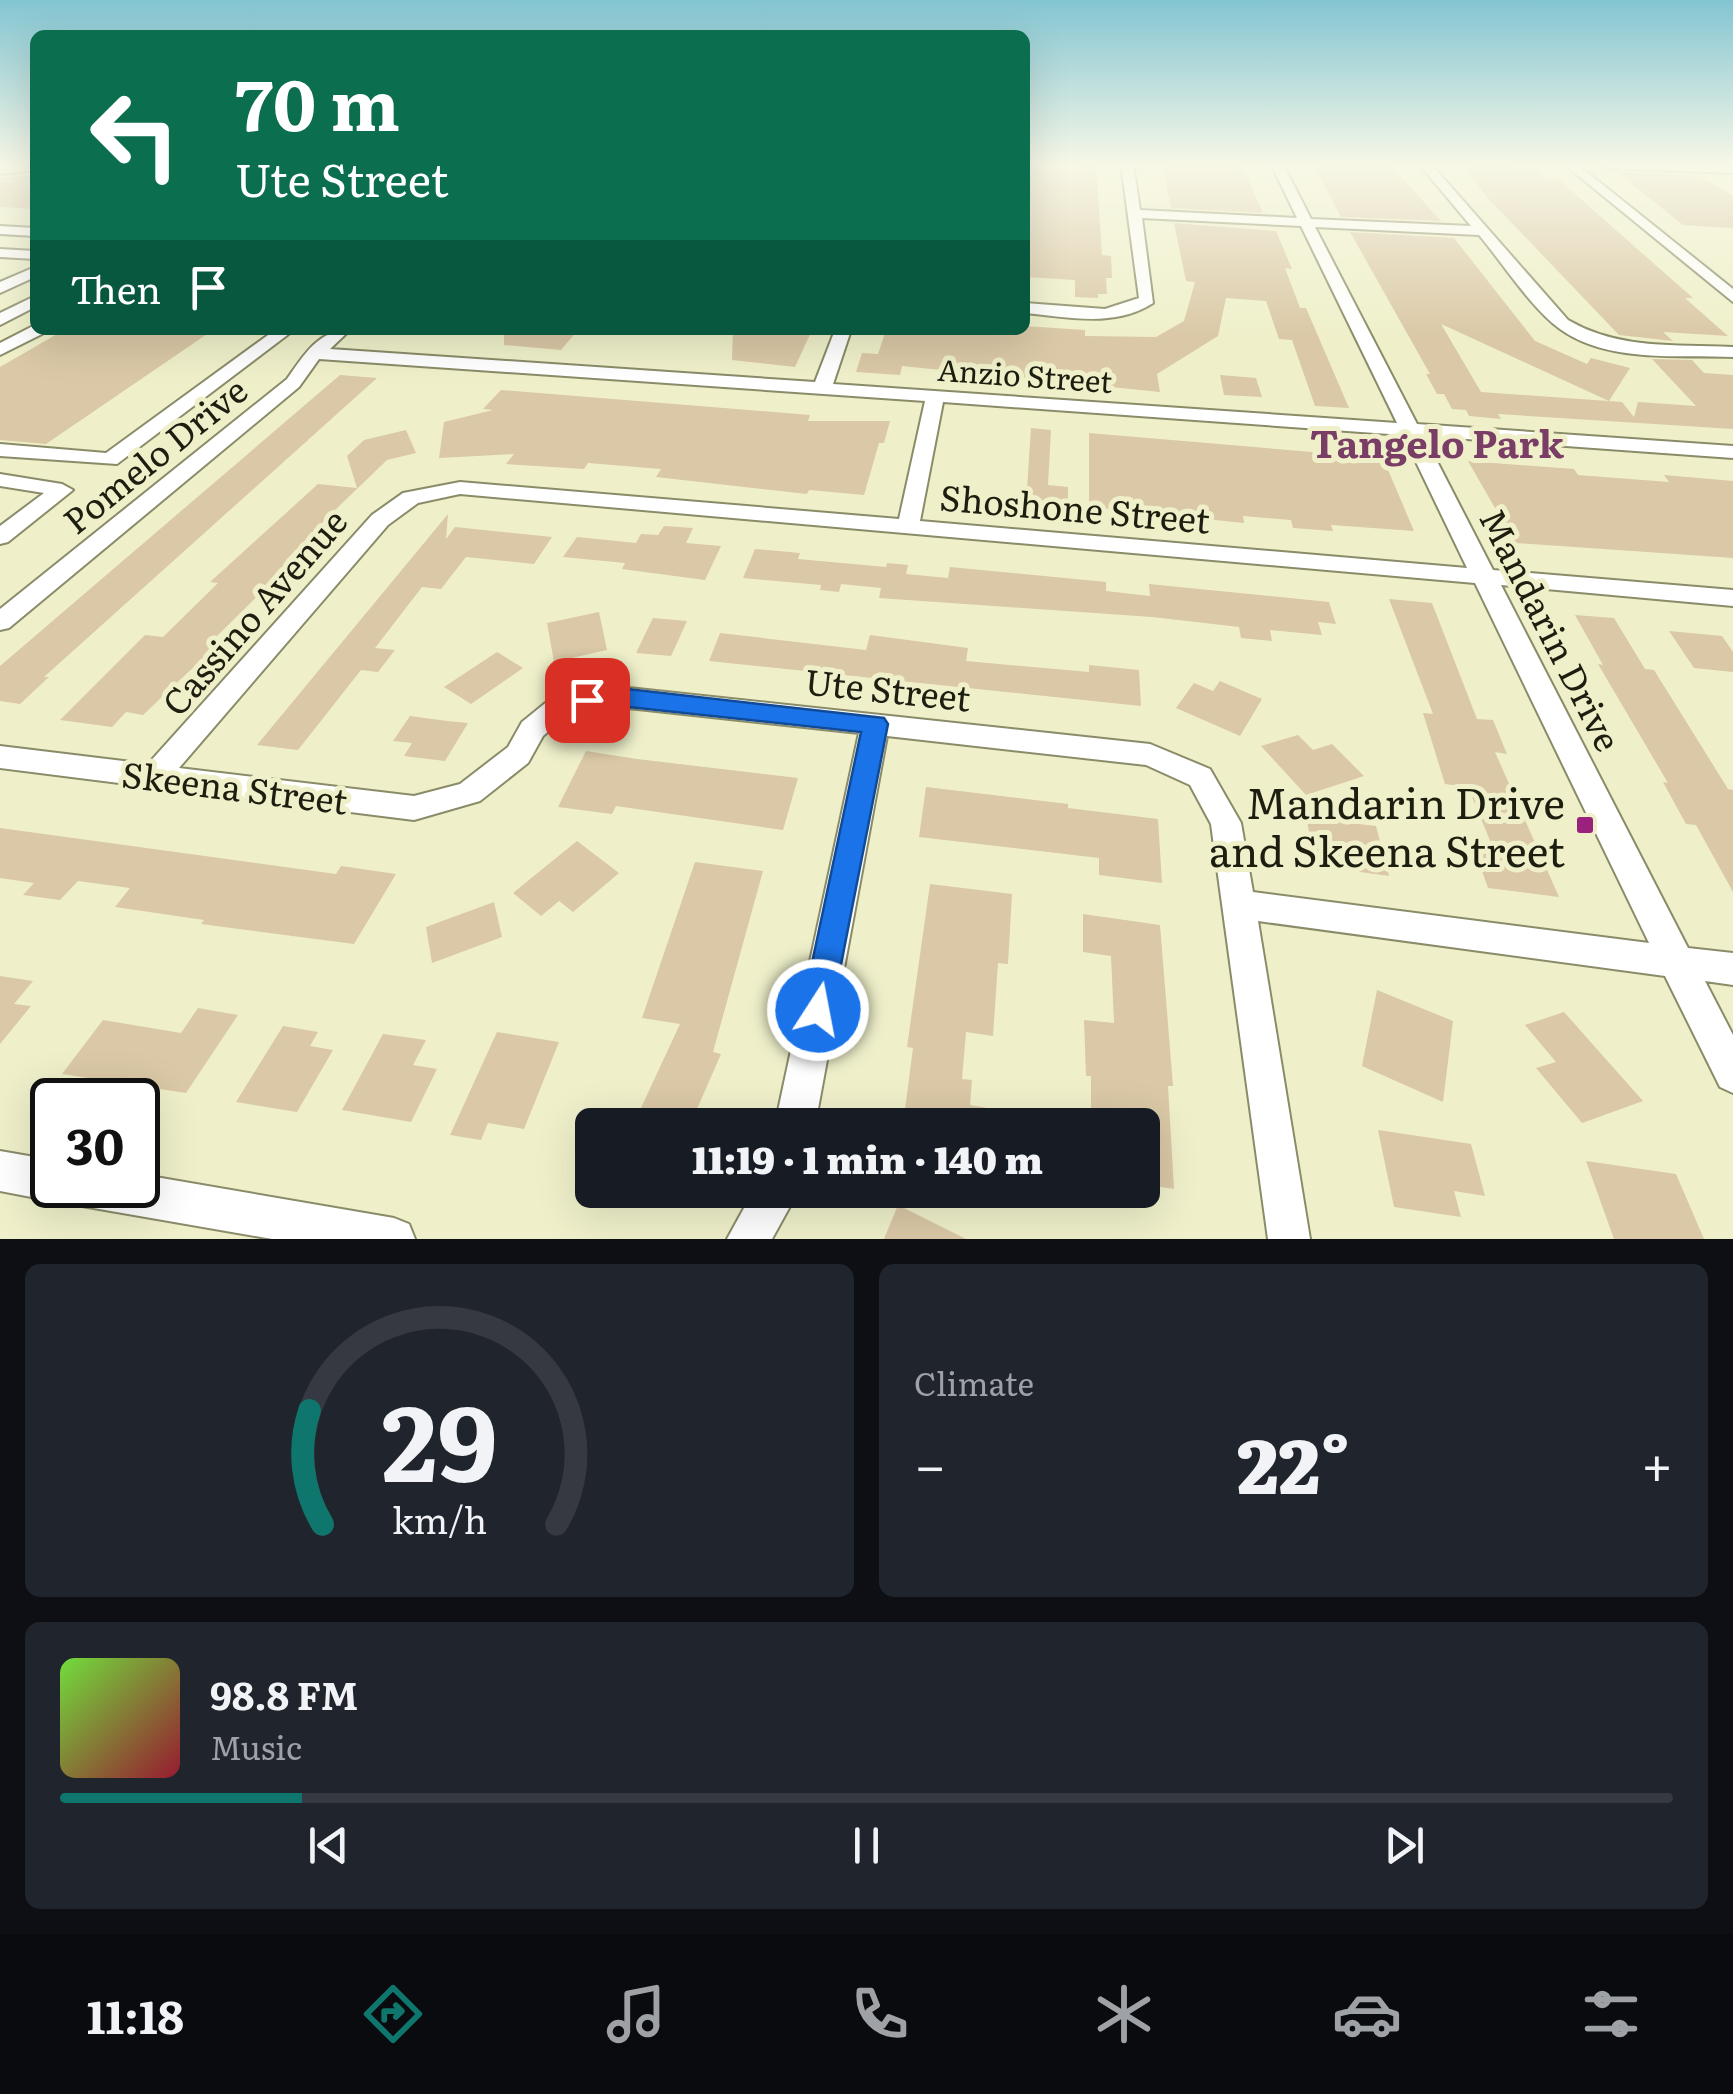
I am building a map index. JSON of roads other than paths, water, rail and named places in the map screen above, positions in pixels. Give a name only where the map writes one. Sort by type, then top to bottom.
[{"type":"street","points":[[1030,308],[1110,313],[1136,310],[1147,300],[1135,222]]},
{"type":"street","points":[[1302,222],[1483,231]]},
{"type":"street","name":"Mandarin Drive","points":[[1306,222],[1733,1074]]},
{"type":"street","points":[[1475,222],[1562,323],[1579,336],[1608,344],[1733,352]]},
{"type":"street","points":[[1641,222],[1733,297]]},
{"type":"street","points":[[0,230],[30,232]]},
{"type":"street","points":[[0,253],[30,255]]},
{"type":"street","points":[[0,288],[30,273]]},
{"type":"street","points":[[0,320],[30,304]]},
{"type":"street","points":[[0,309],[18,310]]},
{"type":"street","points":[[0,350],[30,333]]},
{"type":"street","points":[[0,450],[110,460],[279,335]]},
{"type":"street","name":"Pomelo Drive","points":[[0,622],[292,382],[314,353],[336,335]]},
{"type":"street","points":[[822,388],[841,335]]},
{"type":"street","name":"Anzio Street","points":[[314,353],[1733,452]]},
{"type":"street","points":[[908,527],[934,398]]},
{"type":"street","points":[[0,480],[62,490],[0,538]]},
{"type":"street","name":"Shoshone Street","points":[[411,498],[460,488],[1733,598]]},
{"type":"street","name":"Cassino Avenue","points":[[154,777],[380,520],[411,498]]},
{"type":"street","name":"Ute Street","points":[[469,793],[518,755],[532,728],[564,704],[610,696],[1150,755],[1200,777],[1226,823],[1241,906]]},
{"type":"street","points":[[799,1108],[875,724]]},
{"type":"street","name":"Skeena Street","points":[[0,757],[414,808],[469,793]]},
{"type":"street","points":[[1289,1239],[1241,906],[1733,969]]},
{"type":"street","points":[[0,1171],[30,1176]]},
{"type":"street","points":[[160,1198],[394,1239]]},
{"type":"street","points":[[748,1239],[767,1208]]},
{"type":"place","name":"Mandarin Drive and Skeena Street","points":[[1585,825]]},
{"type":"district","name":"Tangelo Park","points":[[1437,441]]}]
